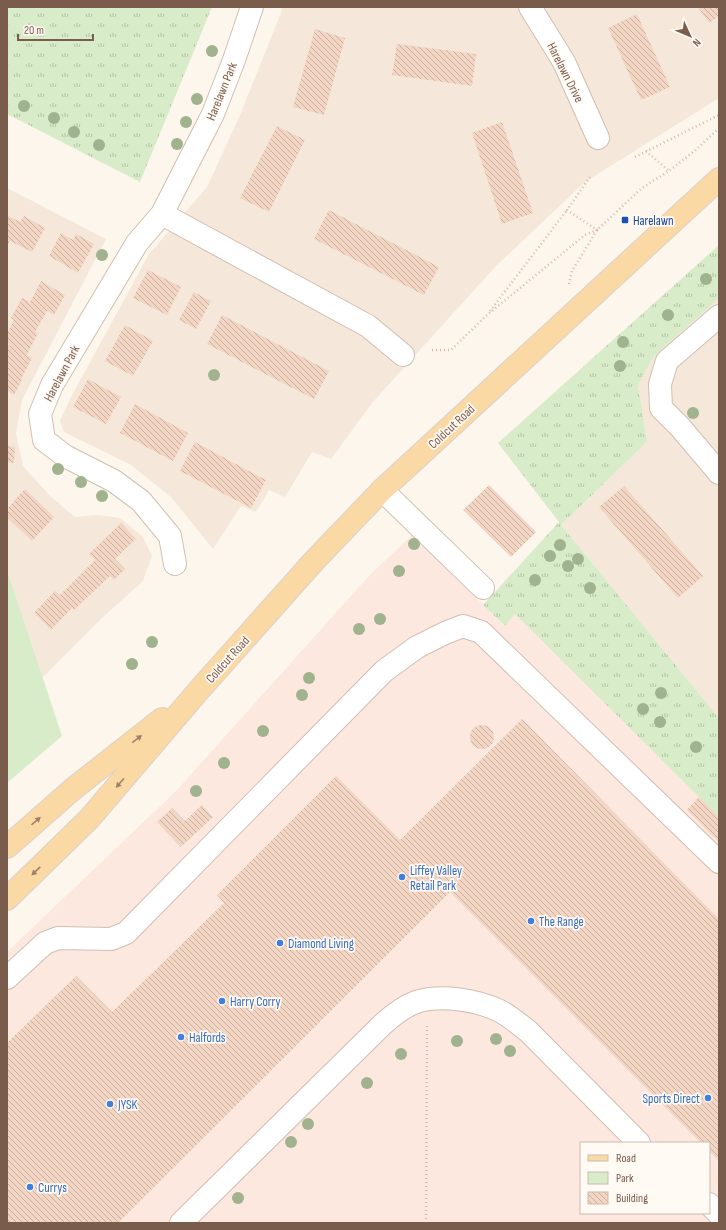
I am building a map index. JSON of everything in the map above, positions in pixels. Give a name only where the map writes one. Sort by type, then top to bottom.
[{"type":"main road","name":"Coldcut Road","points":[[7,899],[89,819],[200,690],[314,562],[382,490],[719,179]]},
{"type":"main road","name":"Coldcut Road","points":[[7,847],[73,789],[200,690]]},
{"type":"street","name":"Harelawn Park","points":[[175,564],[170,536],[141,501],[114,481],[65,456],[44,440],[40,414],[52,385],[136,245],[162,214],[213,114],[234,60],[252,7]]},
{"type":"street","name":"Harelawn Drive","points":[[530,7],[564,62],[598,138]]},
{"type":"street","points":[[162,214],[368,326],[402,355]]},
{"type":"street","points":[[719,316],[667,361],[660,384],[661,408],[680,427],[719,473]]},
{"type":"street","points":[[382,490],[483,588]]},
{"type":"street","points":[[7,978],[45,943],[58,938],[112,939],[126,933],[384,671],[418,647],[462,626],[481,632],[719,862]]},
{"type":"street","points":[[182,1223],[395,1013],[416,1002],[427,1000],[453,999],[489,1006],[514,1020],[528,1031],[638,1142]]},
{"type":"street","points":[[710,1205],[719,1214]]},
{"type":"path","points":[[635,156],[719,115]]},
{"type":"path","points":[[572,271],[597,230],[642,188],[669,171],[697,149],[719,128]]},
{"type":"path","points":[[646,151],[669,171]]},
{"type":"path","points":[[487,315],[568,210],[590,177]]},
{"type":"path","points":[[568,210],[597,230]]},
{"type":"path","points":[[432,350],[451,350],[487,315],[585,235],[597,230]]},
{"type":"path","points":[[426,1223],[427,1000]]},
{"type":"shaded area","points":[[282,7],[719,7],[719,98],[585,182],[496,266],[372,403],[331,459],[312,452],[285,497],[269,490],[256,512],[241,506],[213,549],[171,497],[131,465],[64,432],[60,421],[71,397],[149,254],[207,187],[240,115],[281,13]]},
{"type":"shaded area","points":[[7,188],[106,239],[22,400],[16,433],[23,466],[49,495],[75,517],[98,515],[120,518],[143,537],[152,556],[143,581],[102,618],[42,678],[7,570]]},
{"type":"shaded area","points":[[719,298],[719,718],[561,525],[647,442],[638,385],[654,356]]},
{"type":"shaded area","name":"Liffey Valley Retail Park","points":[[413,534],[504,626],[515,614],[719,817],[719,1223],[7,1223],[7,952],[176,791],[368,577]]},
{"type":"green space","points":[[7,7],[212,7],[140,182],[7,114]]},
{"type":"green space","points":[[719,245],[719,298],[654,356],[638,385],[647,442],[561,525],[719,718],[719,817],[515,614],[505,626],[483,605],[559,522],[498,443]]},
{"type":"green space","points":[[7,570],[62,736],[7,783]]},
{"type":"building","points":[[698,7],[719,7],[719,16],[709,23]]},
{"type":"building","points":[[637,14],[670,87],[641,100],[608,28]]},
{"type":"building","points":[[315,29],[345,38],[324,115],[293,107]]},
{"type":"building","points":[[397,44],[476,54],[472,86],[392,75]]},
{"type":"building","points":[[502,122],[533,213],[502,224],[472,133]]},
{"type":"building","points":[[277,126],[305,140],[269,212],[240,198]]},
{"type":"building","points":[[329,210],[439,267],[424,295],[314,239]]},
{"type":"building","points":[[7,215],[20,222],[24,216],[45,228],[32,252],[10,241],[7,246]]},
{"type":"building","points":[[61,233],[73,240],[76,234],[94,244],[78,273],[49,256]]},
{"type":"building","points":[[148,270],[181,287],[167,315],[133,298]]},
{"type":"building","points":[[41,281],[65,295],[54,315],[47,311],[35,332],[38,333],[27,355],[32,358],[14,395],[7,391],[7,346],[12,346],[7,343],[7,333],[14,320],[11,318],[22,298],[30,302]]},
{"type":"building","points":[[194,292],[211,301],[196,329],[179,320]]},
{"type":"building","points":[[222,315],[329,371],[314,399],[207,344]]},
{"type":"building","points":[[125,325],[153,341],[133,376],[105,361]]},
{"type":"building","points":[[88,379],[121,397],[106,424],[73,407]]},
{"type":"building","points":[[135,404],[188,433],[173,461],[120,433]]},
{"type":"building","points":[[195,442],[266,480],[251,508],[180,471]]},
{"type":"building","points":[[7,446],[15,447],[14,463],[7,462]]},
{"type":"building","points":[[489,485],[536,532],[511,557],[463,510]]},
{"type":"building","points":[[624,486],[703,576],[678,598],[599,507]]},
{"type":"building","points":[[25,489],[54,517],[32,541],[7,517],[7,509]]},
{"type":"building","points":[[121,523],[136,539],[115,559],[125,569],[114,580],[110,576],[74,610],[72,608],[51,630],[34,613],[55,591],[60,595],[95,560],[89,554]]},
{"type":"building","points":[[522,719],[719,919],[719,1161],[710,1152],[710,1142],[700,1142],[450,892],[118,1223],[7,1223],[7,1043],[76,976],[112,1012],[224,903],[217,895],[336,776],[400,840]]},
{"type":"building","points":[[482,725],[487,726],[493,732],[493,742],[487,748],[482,749],[477,748],[471,742],[470,737],[471,732],[477,726]]},
{"type":"building","points":[[699,797],[719,817],[719,842],[687,810]]},
{"type":"building","points":[[202,805],[213,817],[181,847],[157,822],[172,808],[185,821]]},
{"type":"place","name":"Harelawn","points":[[625,220]]},
{"type":"place","name":"Liffey Valley Retail Park","points":[[402,877]]},
{"type":"place","name":"The Range","points":[[531,921]]},
{"type":"place","name":"Diamond Living","points":[[280,943]]},
{"type":"place","name":"Harry Corry","points":[[222,1001]]},
{"type":"place","name":"Halfords","points":[[181,1037]]},
{"type":"place","name":"Sports Direct","points":[[708,1098]]},
{"type":"place","name":"JYSK","points":[[110,1104]]},
{"type":"place","name":"Currys","points":[[30,1187]]}]
